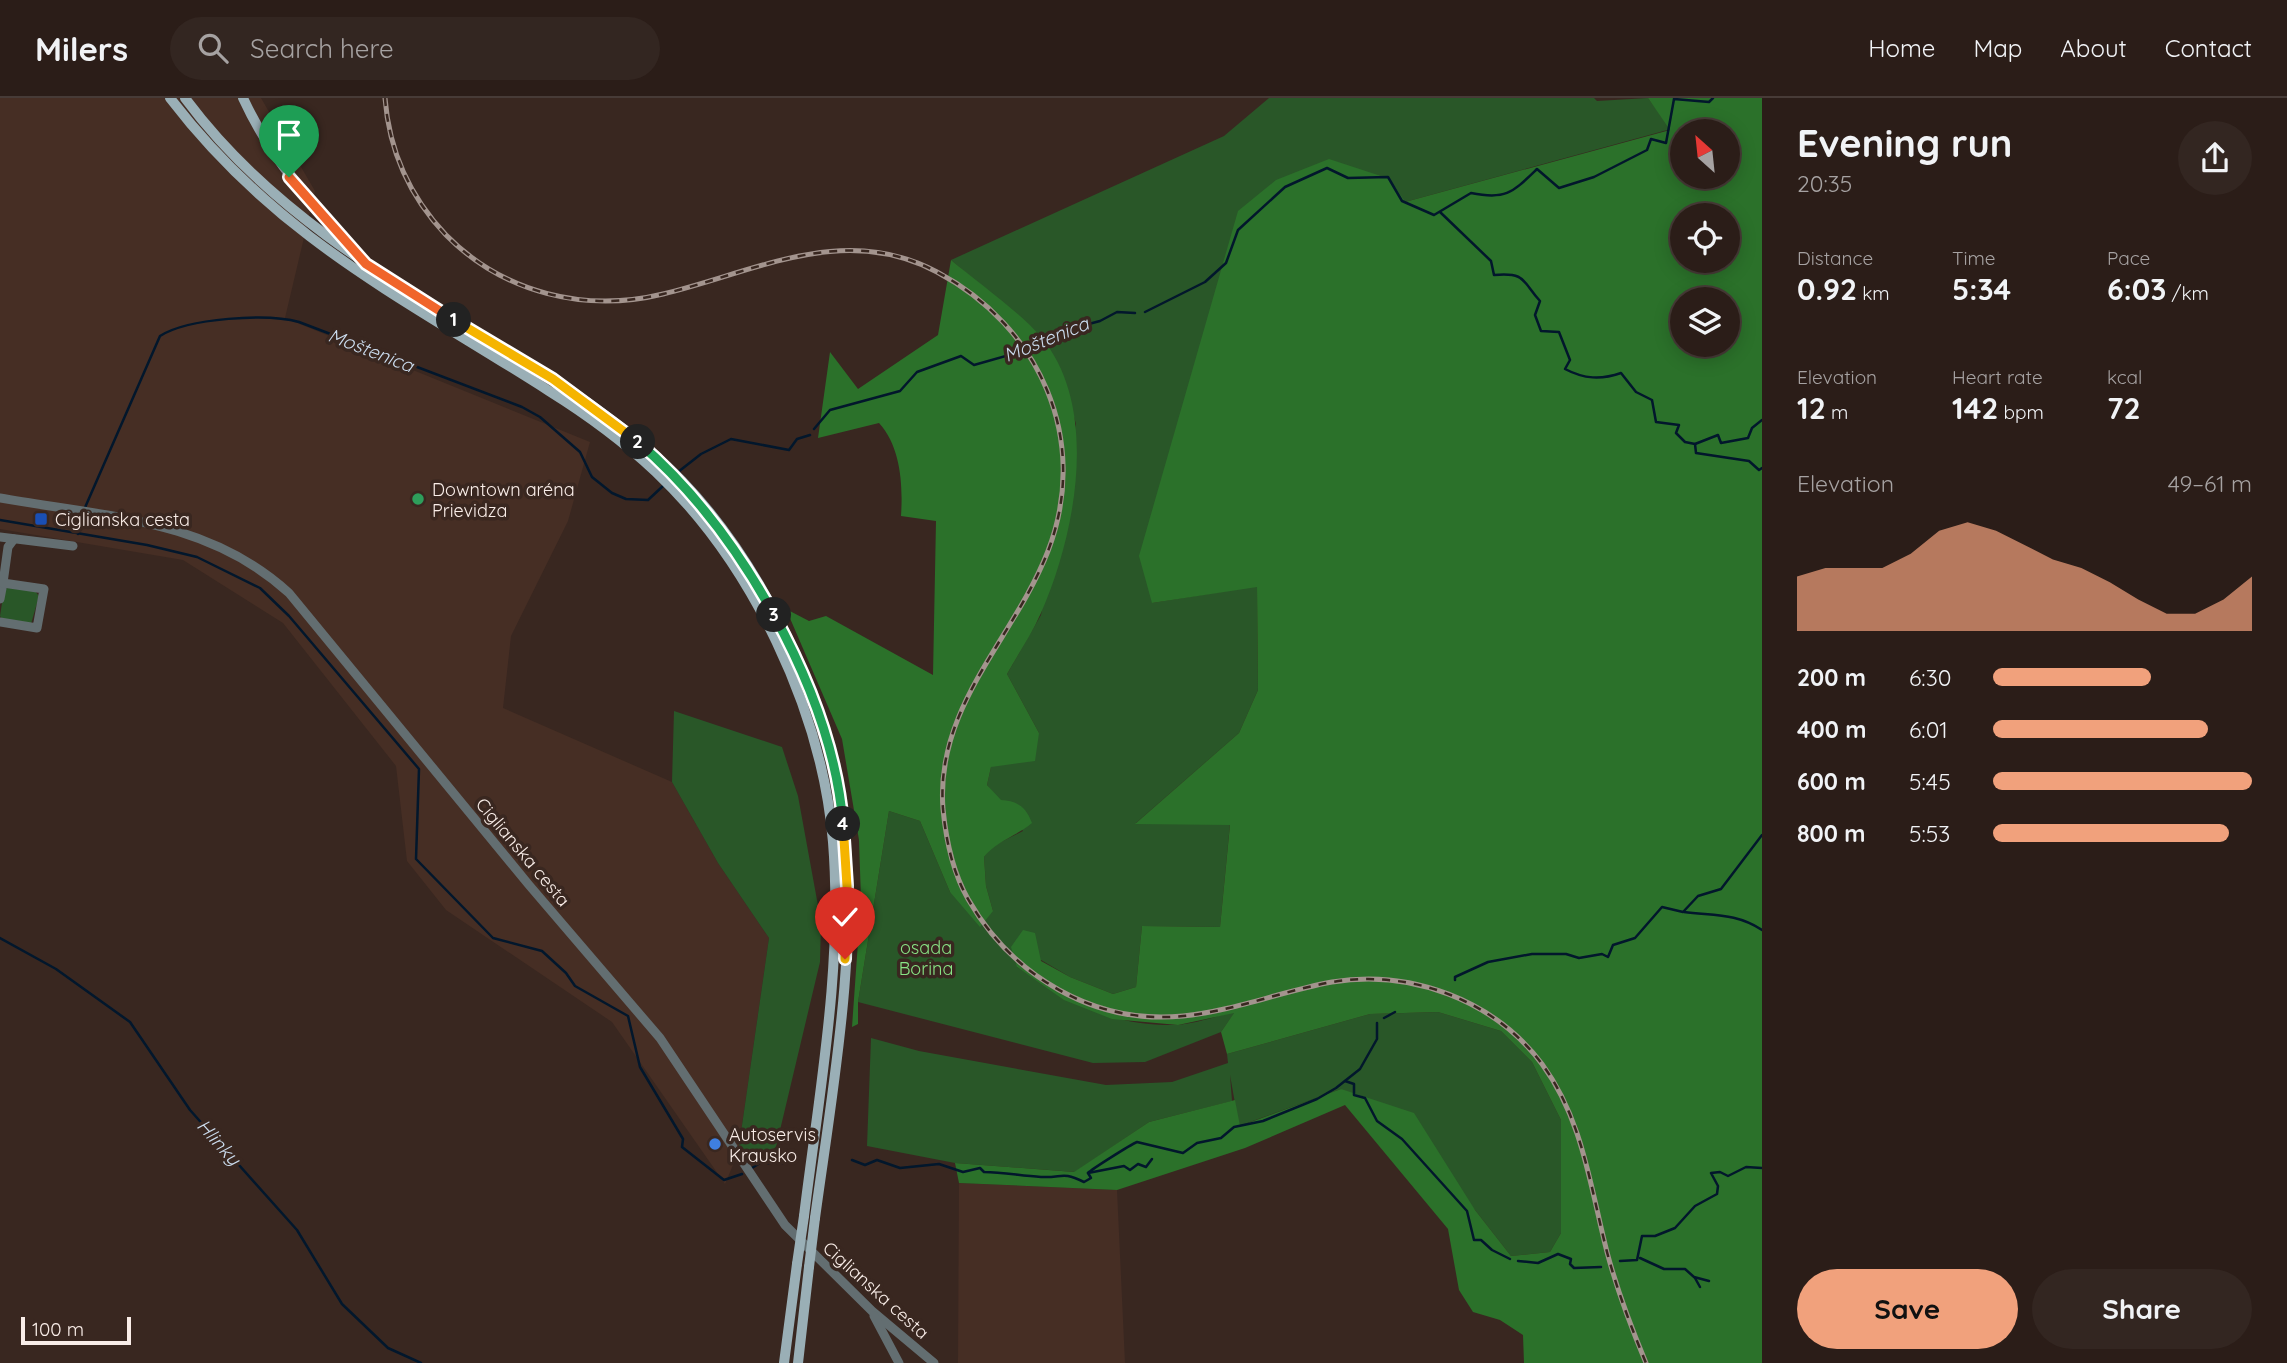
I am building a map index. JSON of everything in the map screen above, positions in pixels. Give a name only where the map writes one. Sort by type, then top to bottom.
[{"type":"main road","points":[[170,98],[238,176],[308,238],[421,314],[549,391],[683,483],[737,552],[793,650],[815,703],[839,792],[847,886],[845,959],[803,1266],[798,1363]]},
{"type":"main road","points":[[185,98],[221,144],[266,187],[366,264],[553,379],[601,413],[660,468],[727,560],[783,657],[811,726],[828,796],[835,877],[833,960],[809,1217]]},
{"type":"main road","points":[[243,98],[289,177],[366,264]]},
{"type":"main road","points":[[784,1363],[803,1266]]},
{"type":"street","name":"Ciglianska cesta","points":[[0,498],[156,523],[209,540],[248,560],[289,593],[529,885],[660,1038],[739,1160],[785,1225],[872,1311],[931,1363]]},
{"type":"street","points":[[0,537],[7,544],[73,546]]},
{"type":"street","points":[[0,599],[7,544]]},
{"type":"street","points":[[0,622],[37,628],[44,589],[1,583]]},
{"type":"street","points":[[872,1311],[899,1363]]},
{"type":"shaded area","points":[[0,98],[261,98],[315,191],[285,318],[590,442],[568,521],[511,636],[503,708],[672,782],[718,863],[769,938],[738,1153],[725,1184],[612,1022],[446,910],[407,861],[396,766],[283,623],[183,560],[0,529]]},
{"type":"shaded area","points":[[959,1183],[1117,1190],[1125,1363],[958,1363]]},
{"type":"green space","name":"osada Borina","points":[[1269,98],[1594,98],[1597,101],[1648,98],[1670,128],[1405,202],[1152,603],[1257,586],[1258,690],[1239,733],[1136,823],[1230,824],[1220,927],[1142,926],[1136,987],[1113,994],[1070,977],[1041,960],[1017,967],[1054,991],[1110,1017],[1176,1025],[1235,1012],[1221,1032],[1145,1062],[1093,1063],[858,1002],[889,811],[920,821],[950,892],[993,911],[986,886],[984,857],[991,847],[1023,831],[987,785],[991,767],[1039,733],[1007,674],[1041,615],[1076,424],[1061,372],[1041,337],[951,260],[1224,136]]},
{"type":"green space","points":[[1648,98],[1762,98],[1762,1363],[1524,1363],[1523,1335],[1500,1320],[1473,1312],[1459,1290],[1448,1229],[1345,1105],[1245,1148],[1117,1190],[959,1183],[955,1163],[1074,1172],[1149,1122],[1235,1100],[1240,1126],[1341,1089],[1414,1113],[1475,1210],[1511,1256],[1550,1252],[1561,1233],[1561,1120],[1532,1062],[1501,1031],[1438,1012],[1370,1014],[1227,1054],[1221,1032],[1234,1013],[1178,1025],[1112,1019],[1064,1000],[1017,967],[1011,947],[1023,930],[1035,933],[1041,961],[1070,977],[1113,994],[1136,987],[1142,926],[1220,927],[1230,825],[1135,824],[1239,733],[1258,690],[1257,587],[1152,603],[1139,556],[1238,211],[1276,180],[1329,159],[1390,179],[1405,202],[1670,130]]},
{"type":"green space","points":[[951,260],[1011,308],[1041,337],[1060,366],[1071,399],[1076,435],[1076,473],[1072,511],[1064,547],[1041,613],[1007,674],[1039,733],[1035,761],[991,767],[987,785],[1001,800],[1021,806],[1032,823],[994,847],[984,857],[986,886],[993,911],[980,927],[950,892],[920,821],[889,811],[858,1002],[858,1024],[852,1027],[861,900],[859,840],[842,739],[786,609],[809,621],[826,616],[933,675],[936,521],[901,516],[899,467],[892,443],[879,423],[818,438],[830,352],[858,389],[938,335]]},
{"type":"green space","points":[[9,587],[35,591],[39,596],[31,624],[2,619],[0,616],[4,590]]},
{"type":"green space","points":[[674,711],[782,747],[798,796],[821,922],[820,962],[776,1147],[756,1161],[738,1153],[769,938],[718,863],[672,782]]},
{"type":"green space","points":[[1438,1012],[1501,1031],[1532,1062],[1561,1120],[1561,1233],[1550,1252],[1511,1256],[1475,1210],[1341,1089],[1239,1126],[1230,1075],[1232,1101],[1149,1122],[1075,1172],[955,1163],[867,1146],[871,1038],[919,1051],[1106,1085],[1172,1082],[1228,1063],[1227,1054],[1370,1014]]},
{"type":"waterway","name":"Moštenica","points":[[1145,312],[1205,282],[1226,263],[1238,230],[1285,187],[1327,168],[1348,178],[1388,177],[1402,201],[1434,215],[1471,193],[1493,196],[1508,193],[1537,169],[1559,188],[1594,177],[1647,150],[1651,139],[1666,143],[1674,99],[1709,102],[1713,98]]},
{"type":"waterway","points":[[1440,212],[1491,261],[1494,275],[1512,275],[1526,283],[1540,301],[1535,315],[1541,331],[1559,332],[1570,360],[1565,369],[1593,377],[1621,373],[1636,392],[1652,400],[1656,422],[1679,425],[1676,433],[1685,442],[1695,444],[1696,453],[1749,461],[1759,470],[1762,468]]},
{"type":"waterway","name":"Moštenica","points":[[814,429],[830,410],[900,391],[917,372],[961,356],[974,365],[1020,352],[1040,337],[1100,321],[1117,312],[1135,313]]},
{"type":"waterway","name":"Moštenica","points":[[78,534],[80,519],[160,336],[189,325],[228,319],[268,318],[299,322],[522,407],[540,417],[580,452],[592,477],[612,493],[626,499],[648,500],[663,486]]},
{"type":"waterway","points":[[1695,444],[1718,435],[1721,443],[1748,438],[1752,428],[1762,420]]},
{"type":"waterway","name":"Moštenica","points":[[678,472],[701,454],[731,439],[789,450],[797,439],[810,435]]},
{"type":"waterway","points":[[0,520],[147,545],[197,557],[260,588],[289,616],[419,769],[416,859],[493,938],[542,951],[566,973],[575,986],[628,1016],[640,1067],[683,1139],[682,1147],[724,1180],[742,1174]]},
{"type":"waterway","points":[[1455,980],[1455,977],[1488,962],[1532,954],[1566,954],[1579,958],[1602,954],[1608,957],[1613,945],[1635,938],[1662,907],[1683,912],[1698,896],[1721,889],[1762,835]]},
{"type":"waterway","points":[[1684,912],[1734,918],[1762,930]]},
{"type":"waterway","name":"Hlinky","points":[[0,938],[56,969],[130,1022],[190,1110],[297,1230],[342,1304],[388,1348],[421,1363]]},
{"type":"waterway","points":[[1384,1018],[1395,1012]]},
{"type":"waterway","points":[[852,1160],[865,1165],[877,1160],[900,1168],[939,1164],[963,1172],[980,1168],[984,1172],[1041,1177],[1066,1176],[1084,1182],[1091,1178],[1088,1173],[1137,1142],[1183,1153],[1197,1143],[1221,1138],[1234,1127],[1263,1121],[1317,1099],[1360,1069],[1377,1039],[1377,1023]]},
{"type":"waterway","points":[[1345,1081],[1354,1084],[1354,1095],[1365,1098],[1377,1121],[1402,1139],[1467,1211],[1474,1240],[1481,1240],[1492,1250],[1510,1259]]},
{"type":"waterway","points":[[1088,1173],[1124,1166],[1130,1170],[1138,1164],[1146,1167],[1152,1159]]},
{"type":"waterway","points":[[752,1168],[760,1163],[785,1163]]},
{"type":"waterway","points":[[1620,1261],[1637,1260],[1642,1236],[1655,1236],[1675,1228],[1695,1206],[1717,1194],[1718,1186],[1711,1173],[1720,1172],[1728,1176],[1746,1167],[1762,1168]]},
{"type":"waterway","points":[[1518,1261],[1538,1263],[1558,1254],[1571,1259],[1570,1264],[1574,1268],[1601,1267]]},
{"type":"waterway","points":[[1640,1258],[1664,1269],[1685,1269],[1694,1277],[1709,1281]]},
{"type":"waterway","points":[[1695,1278],[1700,1287]]},
{"type":"railway","points":[[385,98],[397,154],[422,205],[446,235],[468,255],[519,284],[575,299],[634,299],[663,294],[800,256],[834,251],[868,251],[902,258],[937,272],[973,295],[1003,323],[1028,354],[1047,390],[1059,428],[1063,468],[1060,509],[1048,551],[1016,614],[980,674],[951,738],[944,772],[943,809],[951,855],[968,899],[986,927],[1032,972],[1059,990],[1087,1003],[1118,1012],[1150,1017],[1183,1016],[1332,982],[1362,979],[1421,985],[1449,994],[1500,1022],[1542,1064],[1567,1108],[1584,1154],[1615,1280],[1646,1363]]},
{"type":"place","name":"Downtown aréna Prievidza","points":[[418,499]]},
{"type":"place","name":"Ciglianska cesta","points":[[41,519]]},
{"type":"place","name":"Autoservis Krausko","points":[[715,1144]]},
{"type":"route","points":[[289,177],[366,264],[553,379],[633,438],[683,483],[737,552],[793,650],[815,703],[829,747],[845,838],[845,959]]}]
